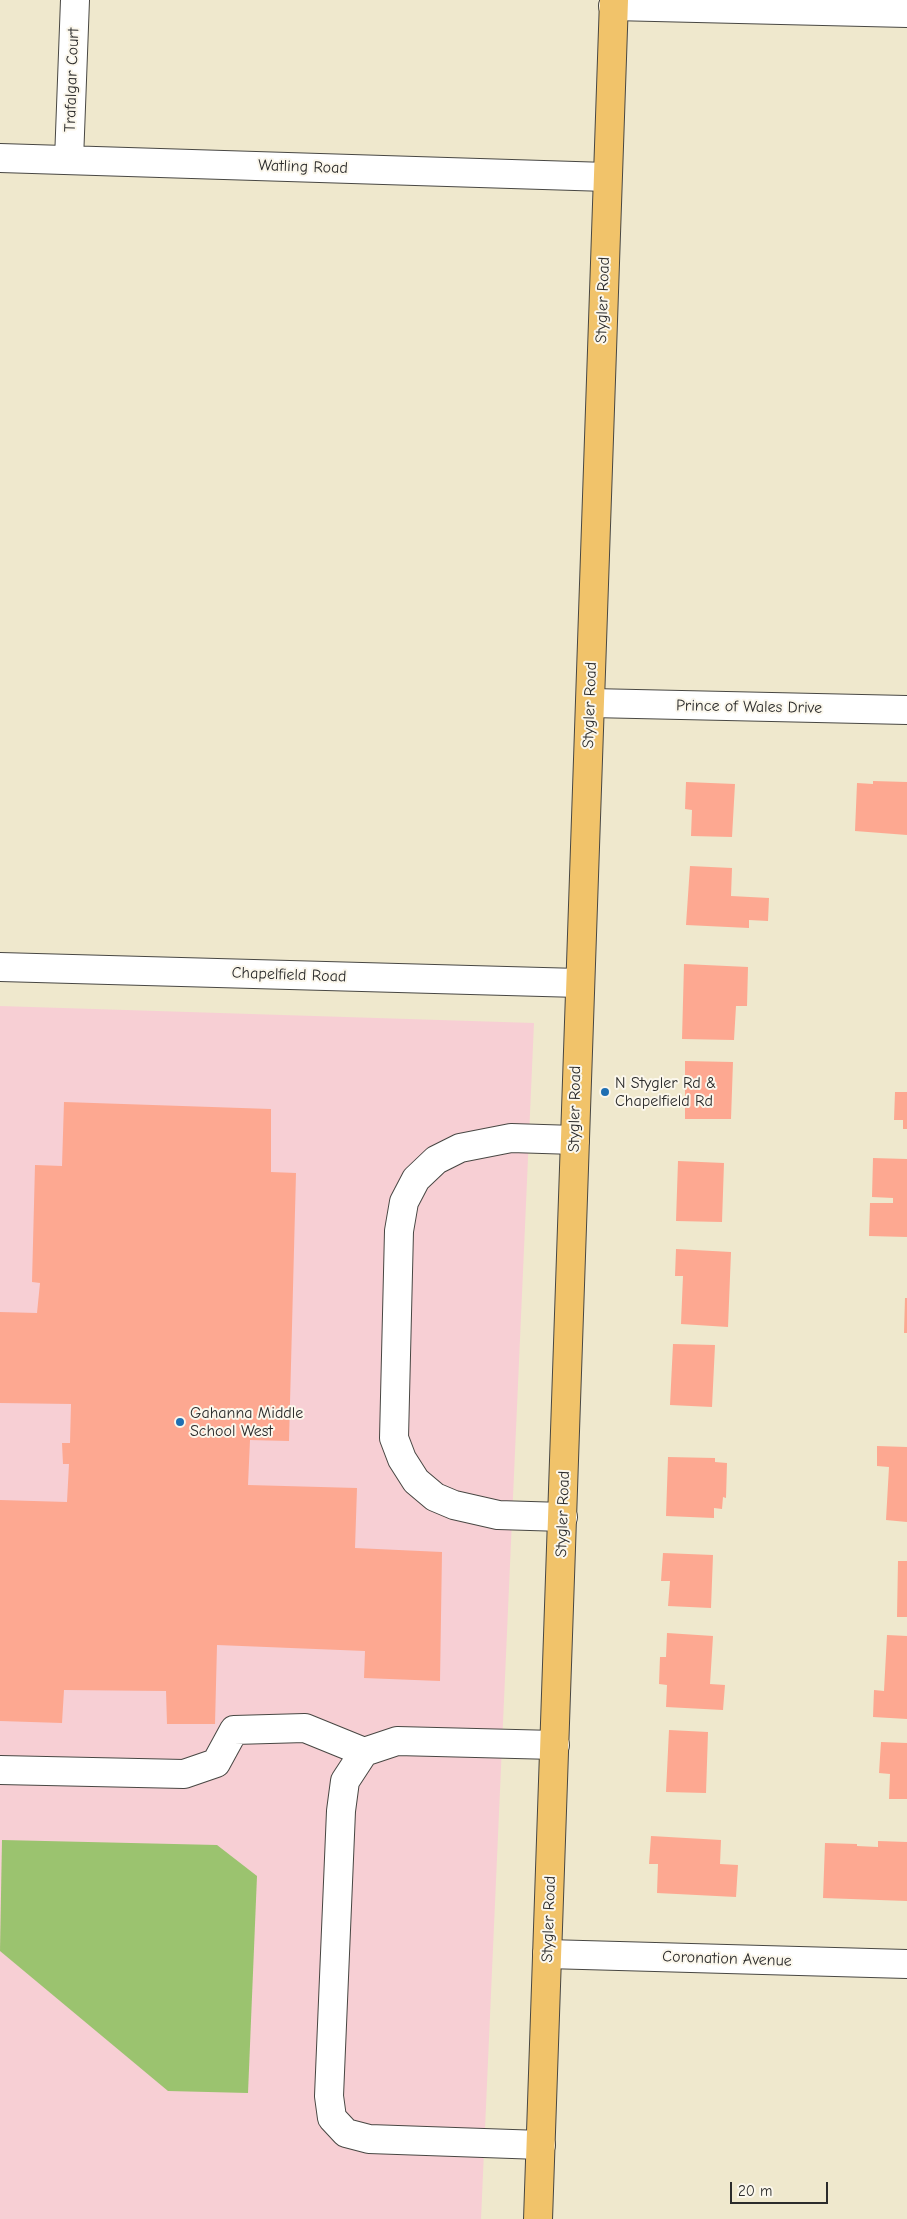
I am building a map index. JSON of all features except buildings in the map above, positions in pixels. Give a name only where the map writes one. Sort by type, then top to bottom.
[{"type":"main road","name":"Stygler Road","points":[[538,2219],[613,3]]},
{"type":"street","name":"Trafalgar Court","points":[[69,160],[75,0]]},
{"type":"street","points":[[613,3],[907,13]]},
{"type":"street","name":"Watling Road","points":[[0,158],[607,177]]},
{"type":"street","name":"Prince of Wales Drive","points":[[590,704],[907,710]]},
{"type":"street","name":"Chapelfield Road","points":[[0,967],[579,983]]},
{"type":"street","points":[[562,1516],[498,1515],[454,1505],[435,1496],[416,1481],[402,1459],[394,1438],[399,1231],[404,1202],[416,1179],[436,1160],[460,1148],[511,1138],[575,1140]]},
{"type":"street","points":[[0,1770],[184,1774],[216,1764],[234,1730],[305,1728],[364,1752]]},
{"type":"street","points":[[541,2144],[369,2139],[346,2133],[332,2118],[329,2096],[341,1811],[345,1781],[364,1752],[397,1741],[555,1744]]},
{"type":"street","name":"Coronation Avenue","points":[[547,1954],[907,1964]]},
{"type":"shaded area","points":[[0,1006],[534,1023],[481,2219],[0,2219]]},
{"type":"green space","points":[[2,1840],[217,1845],[257,1876],[248,2093],[168,2091],[0,1951]]},
{"type":"place","name":"N Stygler Rd & Chapelfield Rd","points":[[605,1092]]},
{"type":"place","name":"Gahanna Middle School West","points":[[180,1422]]}]
